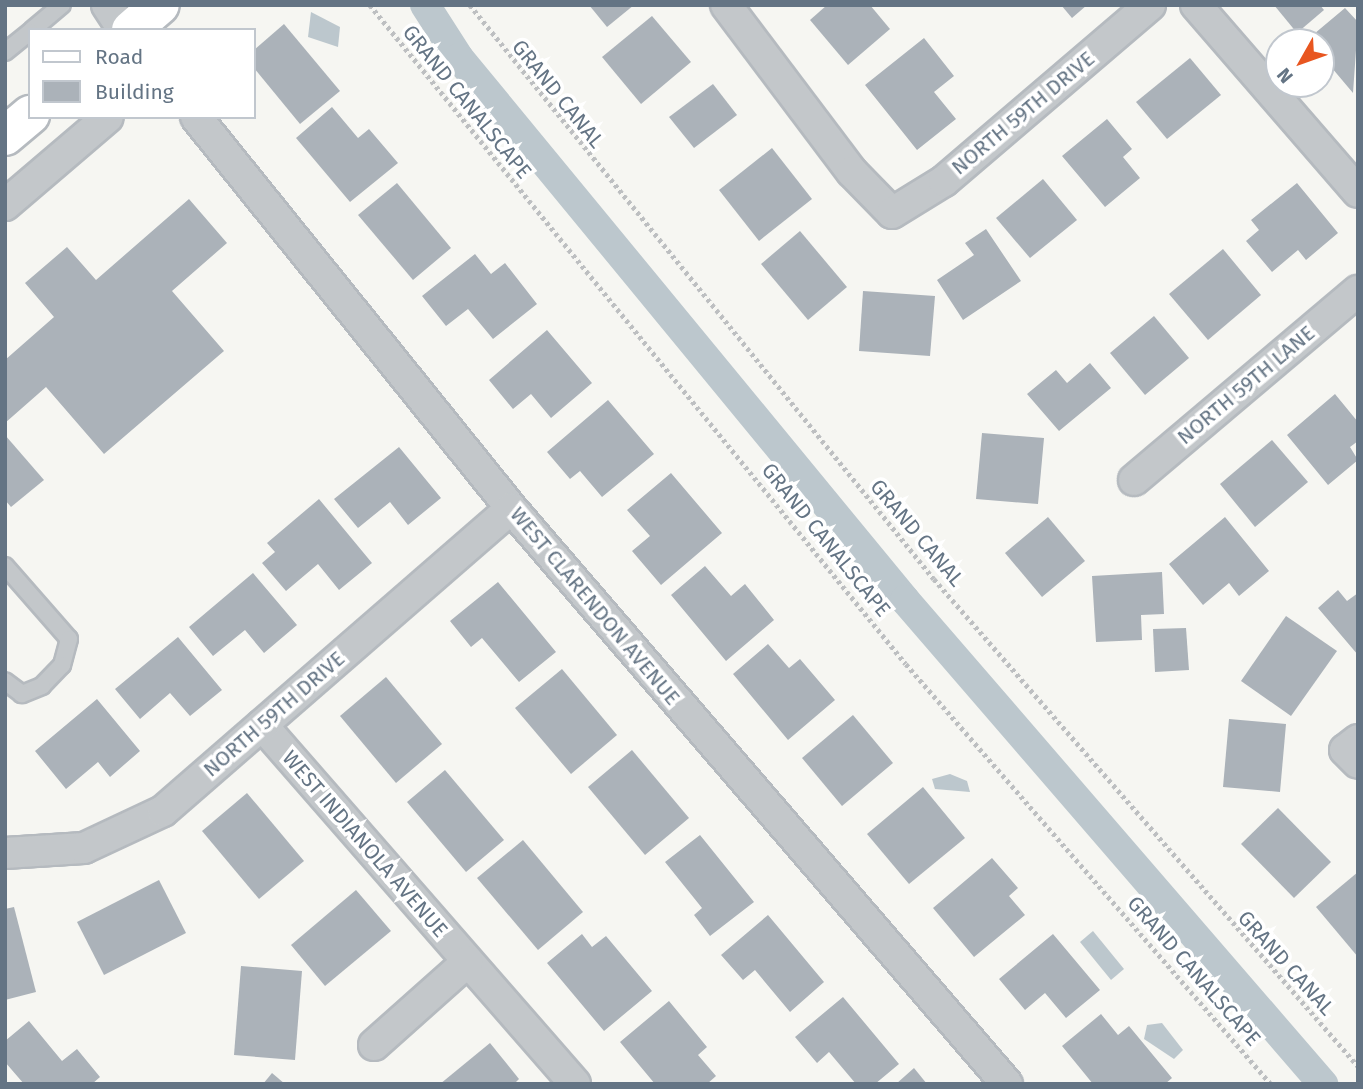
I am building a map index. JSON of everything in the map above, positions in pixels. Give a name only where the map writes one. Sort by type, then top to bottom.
[{"type":"main road","points":[[133,28],[160,5]]},
{"type":"main road","points":[[5,136],[28,117]]},
{"type":"street","points":[[107,5],[122,28]]},
{"type":"street","name":"NORTH 59TH DRIVE","points":[[726,5],[852,172],[892,213],[944,181],[1150,5]]},
{"type":"street","points":[[1196,5],[1358,192]]},
{"type":"street","points":[[5,205],[106,119]]},
{"type":"street","name":"WEST CLARENDON AVENUE","points":[[199,119],[511,508],[1007,1084]]},
{"type":"street","name":"NORTH 59TH LANE","points":[[1134,480],[1358,291]]},
{"type":"street","name":"NORTH 59TH DRIVE","points":[[5,853],[84,848],[114,838],[163,811],[511,508]]},
{"type":"street","name":"WEST INDIANOLA AVENUE","points":[[262,725],[575,1084]]},
{"type":"street","points":[[374,1045],[467,962]]},
{"type":"lane","points":[[35,28],[62,5]]},
{"type":"lane","points":[[5,52],[28,33]]},
{"type":"lane","points":[[5,566],[69,639],[62,665],[42,686],[22,694],[5,681]]},
{"type":"path","name":"GRAND CANALSCAPE","points":[[370,5],[906,664],[1271,1084]]},
{"type":"path","name":"GRAND CANAL","points":[[470,5],[934,579],[1358,1066]]},
{"type":"shaded area","points":[[311,12],[340,27],[338,47],[308,37]]},
{"type":"shaded area","points":[[950,774],[967,781],[970,792],[935,789],[932,779]]},
{"type":"shaded area","points":[[1093,931],[1124,969],[1111,980],[1080,942]]},
{"type":"shaded area","points":[[1162,1023],[1183,1050],[1174,1059],[1144,1039],[1147,1025]]},
{"type":"building","points":[[589,5],[634,5],[607,27]]},
{"type":"building","points":[[827,5],[870,5],[890,29],[848,65],[810,20]]},
{"type":"building","points":[[1061,5],[1087,5],[1072,18]]},
{"type":"building","points":[[1274,5],[1320,5],[1324,10],[1303,28],[1293,28]]},
{"type":"building","points":[[1345,8],[1358,22],[1353,93],[1335,72],[1335,28],[1321,28]]},
{"type":"building","points":[[652,16],[691,62],[641,104],[602,57]]},
{"type":"building","points":[[284,24],[340,91],[300,124],[256,70],[256,48]]},
{"type":"building","points":[[924,38],[954,76],[934,92],[956,119],[917,150],[865,85]]},
{"type":"building","points":[[1190,58],[1221,95],[1167,139],[1136,102]]},
{"type":"building","points":[[713,84],[737,115],[694,148],[669,117]]},
{"type":"building","points":[[332,107],[358,138],[369,129],[398,163],[350,202],[296,138]]},
{"type":"building","points":[[1107,119],[1132,149],[1123,157],[1140,178],[1105,207],[1062,156]]},
{"type":"building","points":[[772,148],[812,199],[759,241],[719,190]]},
{"type":"building","points":[[1043,179],[1077,220],[1030,258],[996,218]]},
{"type":"building","points":[[397,183],[451,248],[413,280],[358,215]]},
{"type":"building","points":[[1297,183],[1338,233],[1306,260],[1298,250],[1272,272],[1246,241],[1259,230],[1251,220]]},
{"type":"building","points":[[189,199],[227,243],[172,291],[224,351],[104,454],[46,387],[5,423],[5,360],[54,317],[25,283],[67,247],[96,280]]},
{"type":"building","points":[[986,229],[1021,281],[963,320],[937,280],[974,255],[965,243]]},
{"type":"building","points":[[800,231],[847,287],[808,320],[761,264]]},
{"type":"building","points":[[1223,249],[1261,295],[1208,340],[1169,294]]},
{"type":"building","points":[[475,254],[491,274],[505,263],[537,304],[493,339],[468,309],[446,326],[422,296]]},
{"type":"building","points":[[863,291],[935,296],[930,356],[859,351]]},
{"type":"building","points":[[1154,316],[1189,358],[1145,395],[1110,353]]},
{"type":"building","points":[[547,330],[592,383],[551,418],[531,394],[513,409],[489,380]]},
{"type":"building","points":[[1090,363],[1111,388],[1059,431],[1027,394],[1056,370],[1067,383]]},
{"type":"building","points":[[1335,394],[1358,422],[1358,441],[1350,447],[1358,460],[1328,485],[1287,435]]},
{"type":"building","points":[[608,400],[654,454],[602,497],[580,471],[570,479],[547,452]]},
{"type":"building","points":[[982,433],[1044,438],[1038,504],[976,499]]},
{"type":"building","points":[[5,435],[44,480],[11,507],[5,500]]},
{"type":"building","points":[[1272,440],[1308,482],[1255,527],[1220,484]]},
{"type":"building","points":[[399,447],[441,498],[408,525],[390,502],[358,528],[334,499]]},
{"type":"building","points":[[671,473],[722,533],[661,585],[632,551],[650,536],[627,510]]},
{"type":"building","points":[[319,499],[372,563],[339,590],[318,564],[286,591],[262,563],[275,552],[267,543]]},
{"type":"building","points":[[1048,517],[1085,561],[1042,597],[1005,553]]},
{"type":"building","points":[[1225,517],[1269,571],[1239,596],[1229,583],[1203,605],[1169,564]]},
{"type":"building","points":[[705,566],[731,596],[745,584],[774,620],[726,661],[671,595]]},
{"type":"building","points":[[1162,572],[1164,614],[1141,615],[1142,640],[1096,642],[1092,576]]},
{"type":"building","points":[[253,573],[297,625],[264,653],[245,630],[213,656],[189,627]]},
{"type":"building","points":[[498,582],[556,652],[519,682],[482,638],[471,647],[450,621]]},
{"type":"building","points":[[1338,590],[1347,601],[1358,593],[1358,655],[1318,608]]},
{"type":"building","points":[[1286,616],[1337,651],[1291,716],[1241,681]]},
{"type":"building","points":[[1186,628],[1189,670],[1155,672],[1153,629]]},
{"type":"building","points":[[178,637],[222,690],[190,716],[170,693],[140,719],[115,689]]},
{"type":"building","points":[[768,644],[789,668],[800,659],[835,700],[788,740],[733,674]]},
{"type":"building","points":[[562,669],[617,735],[571,774],[515,708]]},
{"type":"building","points":[[386,677],[442,744],[396,783],[340,716]]},
{"type":"building","points":[[97,699],[140,751],[110,777],[98,762],[66,789],[35,751]]},
{"type":"building","points":[[853,715],[893,763],[842,806],[802,758]]},
{"type":"building","points":[[1229,719],[1286,724],[1280,792],[1223,787]]},
{"type":"building","points":[[632,750],[689,818],[645,855],[588,787]]},
{"type":"building","points":[[445,770],[504,840],[466,872],[407,802]]},
{"type":"building","points":[[923,787],[965,838],[909,884],[867,834]]},
{"type":"building","points":[[247,793],[304,861],[259,899],[202,831]]},
{"type":"building","points":[[1278,808],[1331,862],[1294,898],[1241,844]]},
{"type":"building","points":[[700,835],[754,902],[710,936],[694,915],[702,908],[665,862]]},
{"type":"building","points":[[523,840],[583,912],[538,950],[477,878]]},
{"type":"building","points":[[992,858],[1018,888],[1009,896],[1025,915],[974,957],[933,908]]},
{"type":"building","points":[[1358,872],[1358,957],[1316,907]]},
{"type":"building","points":[[159,880],[186,933],[104,975],[77,922]]},
{"type":"building","points":[[356,890],[391,931],[325,986],[291,945]]},
{"type":"building","points":[[14,907],[36,992],[5,1000],[5,909]]},
{"type":"building","points":[[768,915],[824,982],[790,1012],[755,970],[743,980],[721,955]]},
{"type":"building","points":[[582,934],[592,947],[606,936],[652,991],[604,1031],[547,963]]},
{"type":"building","points":[[1053,934],[1100,990],[1066,1018],[1045,993],[1025,1010],[999,979]]},
{"type":"building","points":[[241,966],[302,971],[295,1060],[234,1055]]},
{"type":"building","points":[[843,997],[899,1064],[875,1084],[856,1084],[829,1052],[817,1063],[795,1037]]},
{"type":"building","points":[[669,1001],[707,1047],[698,1055],[716,1076],[707,1084],[655,1084],[620,1042]]},
{"type":"building","points":[[1101,1014],[1118,1035],[1129,1026],[1172,1078],[1165,1084],[1093,1084],[1062,1046]]},
{"type":"building","points":[[29,1021],[62,1061],[77,1049],[100,1077],[92,1084],[24,1084],[5,1062],[5,1041]]},
{"type":"building","points":[[490,1043],[519,1079],[514,1084],[440,1084]]},
{"type":"building","points":[[914,1068],[927,1084],[896,1084]]},
{"type":"building","points":[[272,1073],[285,1084],[263,1084]]},
{"type":"waterway","points":[[425,5],[459,58],[905,600],[1323,1084]]}]
